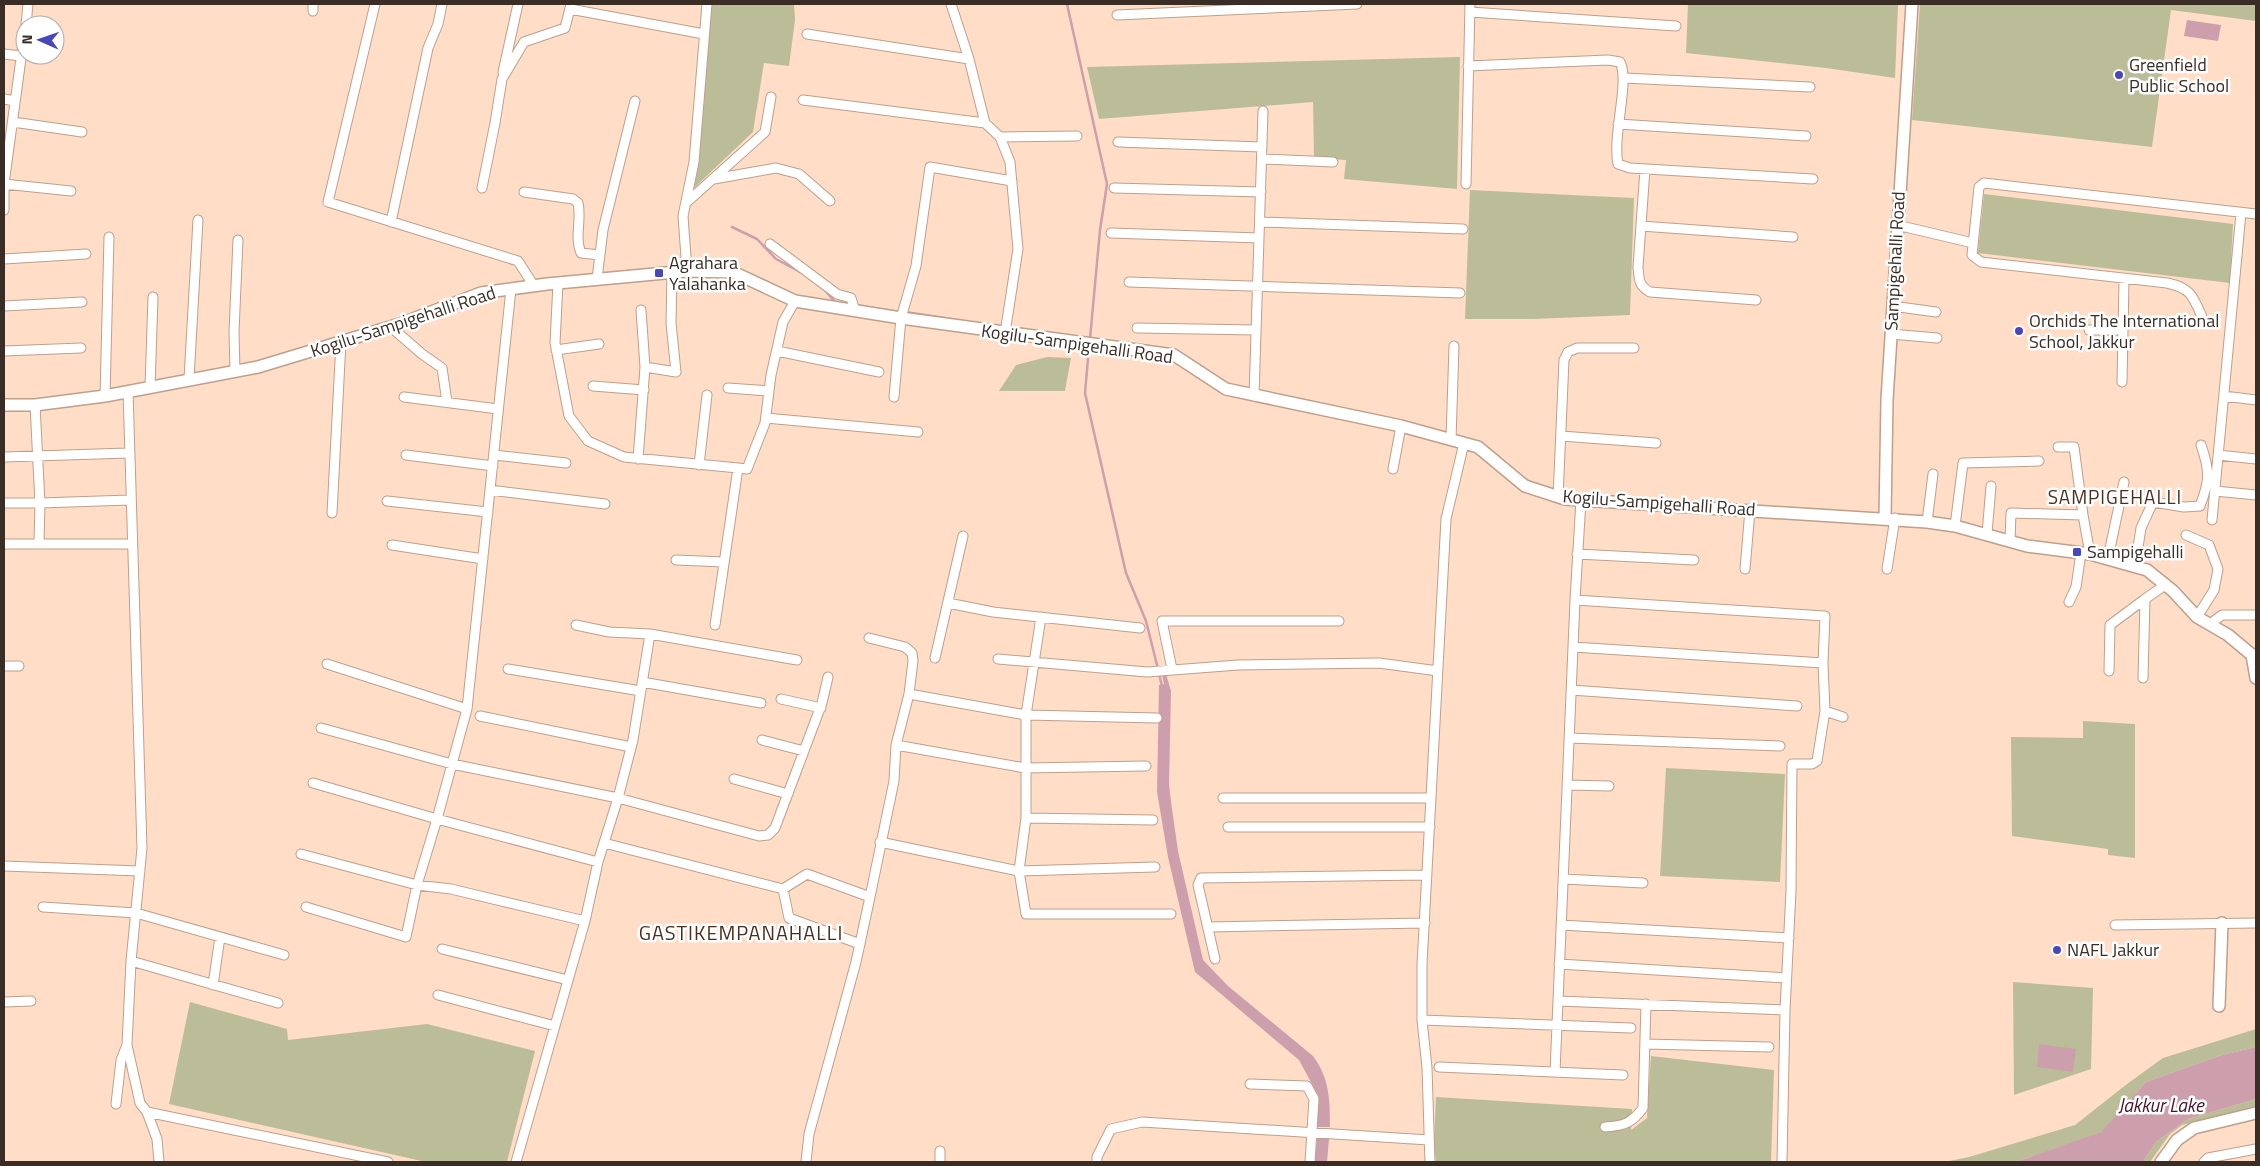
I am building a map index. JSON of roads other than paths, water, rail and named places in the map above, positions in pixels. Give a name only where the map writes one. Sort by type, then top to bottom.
[{"type":"street","points":[[376,4],[328,202],[518,261],[534,286]]},
{"type":"street","points":[[391,222],[428,48],[438,24],[442,4]]},
{"type":"street","points":[[482,188],[518,4]]},
{"type":"street","points":[[687,271],[683,216],[694,162],[706,4]]},
{"type":"street","points":[[951,4],[969,59],[984,123]]},
{"type":"street","points":[[1116,15],[1357,4]]},
{"type":"street","name":"Sampigehalli Road","points":[[1890,518],[1887,400],[1912,4]]},
{"type":"street","points":[[502,79],[524,42],[565,28],[571,6],[704,34]]},
{"type":"street","points":[[1466,184],[1470,8],[1676,26]]},
{"type":"street","points":[[807,34],[969,59]]},
{"type":"street","points":[[1468,66],[1608,60],[1620,62],[1625,71],[1618,124],[1616,154],[1618,164],[1630,168],[1813,179]]},
{"type":"street","points":[[4,210],[4,184],[21,65]]},
{"type":"street","points":[[1624,78],[1810,87]]},
{"type":"street","points":[[686,203],[765,132],[771,97]]},
{"type":"street","points":[[4,99],[15,100]]},
{"type":"street","points":[[803,100],[984,123],[1000,137],[1010,162],[1018,249],[1004,333]]},
{"type":"street","points":[[597,279],[603,230],[635,101]]},
{"type":"street","points":[[1254,396],[1263,111]]},
{"type":"street","points":[[13,122],[82,132]]},
{"type":"street","points":[[1618,124],[1806,136]]},
{"type":"street","points":[[1000,137],[1077,136]]},
{"type":"street","points":[[1118,142],[1262,147]]},
{"type":"street","points":[[1262,159],[1332,162]]},
{"type":"street","points":[[713,179],[776,168],[799,174],[830,200]]},
{"type":"street","points":[[894,397],[901,318],[916,266],[930,168],[1012,181]]},
{"type":"street","points":[[1645,168],[1638,267],[1639,282],[1642,288],[1650,292],[1756,300]]},
{"type":"street","points":[[2202,317],[2192,294],[2181,286],[1981,262],[1972,255],[1979,187],[1984,183],[2256,214]]},
{"type":"street","points":[[4,184],[71,192]]},
{"type":"street","points":[[1114,188],[1261,192]]},
{"type":"street","points":[[524,192],[573,199],[578,203],[580,210],[578,246],[581,254],[600,256]]},
{"type":"street","points":[[2212,520],[2241,213]]},
{"type":"street","points":[[189,379],[198,220]]},
{"type":"street","points":[[1260,222],[1463,229]]},
{"type":"street","points":[[1641,226],[1793,237]]},
{"type":"street","points":[[1897,226],[1973,242]]},
{"type":"street","points":[[1111,233],[1259,238]]},
{"type":"street","points":[[105,396],[109,236]]},
{"type":"street","points":[[235,371],[234,332],[238,240]]},
{"type":"street","points":[[770,244],[837,294],[852,298],[855,311]]},
{"type":"street","points":[[4,259],[86,254]]},
{"type":"street","points":[[645,367],[676,372],[671,323],[672,272]]},
{"type":"street","name":"Kogilu-Sampigehalli Road","points":[[4,405],[35,405],[105,396],[258,367],[390,327],[482,293],[558,283],[672,272],[733,272],[795,301],[1004,333],[1174,355],[1226,390],[1401,426],[1478,447],[1525,486],[1558,497],[1927,522],[1955,526],[2027,546],[2108,558],[2147,570],[2173,591],[2197,617],[2228,635],[2254,654]]},
{"type":"street","points":[[2122,382],[2124,280]]},
{"type":"street","points":[[1129,282],[1460,293]]},
{"type":"street","points":[[558,283],[556,350],[569,416],[588,441],[624,457],[747,469],[766,418],[769,391],[783,322],[795,301]]},
{"type":"street","points":[[306,907],[406,936],[417,885],[438,819],[467,709],[511,289]]},
{"type":"street","points":[[150,387],[154,297]]},
{"type":"street","points":[[4,306],[82,302]]},
{"type":"street","points":[[1892,306],[1936,312]]},
{"type":"street","points":[[638,459],[645,367],[641,310]]},
{"type":"street","points":[[390,327],[442,368],[447,402]]},
{"type":"street","points":[[1137,328],[1256,330]]},
{"type":"street","points":[[2089,330],[2122,330]]},
{"type":"street","points":[[1891,334],[1937,338]]},
{"type":"street","points":[[332,513],[341,342]]},
{"type":"street","points":[[556,350],[599,344]]},
{"type":"street","points":[[1451,439],[1454,346]]},
{"type":"street","points":[[4,351],[81,348]]},
{"type":"street","points":[[1558,497],[1564,360],[1568,352],[1576,348],[1634,348]]},
{"type":"street","points":[[777,351],[879,372]]},
{"type":"street","points":[[593,386],[644,390]]},
{"type":"street","points":[[728,388],[769,391]]},
{"type":"street","points":[[128,391],[128,453],[140,744],[142,848],[131,961],[127,1045],[142,1107],[147,1112],[157,1139],[160,1162]]},
{"type":"street","points":[[700,465],[707,395]]},
{"type":"street","points":[[2224,396],[2256,400]]},
{"type":"street","points":[[404,397],[498,409]]},
{"type":"street","points":[[35,405],[40,504],[39,543]]},
{"type":"street","points":[[766,418],[918,432]]},
{"type":"street","points":[[1393,469],[1401,426]]},
{"type":"street","points":[[1561,436],[1656,443]]},
{"type":"street","points":[[1430,1162],[1427,1068],[1422,1020],[1427,875],[1446,519],[1464,443]]},
{"type":"street","points":[[2135,566],[2141,528],[2153,502],[2184,507],[2200,506],[2208,485],[2208,467],[2201,445]]},
{"type":"street","points":[[2058,447],[2074,447],[2086,554],[2076,587],[2069,602]]},
{"type":"street","points":[[4,457],[128,453]]},
{"type":"street","points":[[494,454],[566,463]]},
{"type":"street","points":[[406,455],[493,466]]},
{"type":"street","points":[[2218,455],[2256,459]]},
{"type":"street","points":[[1955,526],[1963,463],[2039,461]]},
{"type":"street","points":[[715,625],[738,468]]},
{"type":"street","points":[[1927,522],[1933,474]]},
{"type":"street","points":[[2108,558],[2124,482]]},
{"type":"street","points":[[1988,534],[1990,486]]},
{"type":"street","points":[[490,490],[605,504]]},
{"type":"street","points":[[2214,491],[2256,495]]},
{"type":"street","points":[[4,502],[40,504],[130,500]]},
{"type":"street","points":[[1555,1072],[1574,600],[1581,500]]},
{"type":"street","points":[[387,501],[488,512]]},
{"type":"street","points":[[1745,570],[1750,510]]},
{"type":"street","points":[[2010,542],[2011,513],[2083,515]]},
{"type":"street","points":[[1887,569],[1890,518]]},
{"type":"street","points":[[2186,535],[2209,545],[2218,568],[2214,590],[2197,617]]},
{"type":"street","points":[[935,658],[963,536]]},
{"type":"street","points":[[4,544],[132,544]]},
{"type":"street","points":[[392,545],[483,559]]},
{"type":"street","points":[[1578,554],[1694,560]]},
{"type":"street","points":[[676,560],[724,562]]},
{"type":"street","points":[[2109,671],[2110,625],[2165,585]]},
{"type":"street","points":[[2143,678],[2145,599]]},
{"type":"street","points":[[1574,600],[1825,616],[1823,663],[1824,711],[1817,761],[1812,764],[1792,764],[1782,1162]]},
{"type":"street","points":[[948,603],[993,612],[1140,628]]},
{"type":"street","points":[[2210,624],[2222,615],[2256,615]]},
{"type":"street","points":[[1041,617],[1026,715],[1026,818],[1019,871],[1026,914],[1172,914]]},
{"type":"street","points":[[1172,669],[1162,621],[1339,621]]},
{"type":"street","points":[[576,624],[610,632],[650,634],[797,660]]},
{"type":"street","points":[[516,1162],[585,922],[598,862],[618,798],[631,747],[650,634]]},
{"type":"street","points":[[806,1162],[809,1134],[860,944],[894,782],[896,745],[909,694],[914,661],[912,653],[905,647],[869,638]]},
{"type":"street","points":[[1572,647],[1823,663]]},
{"type":"street","points":[[2254,654],[2256,678]]},
{"type":"street","points":[[998,659],[1147,672],[1238,665],[1379,663],[1438,671]]},
{"type":"street","points":[[327,664],[467,709]]},
{"type":"street","points":[[4,666],[19,666]]},
{"type":"street","points":[[508,669],[760,702]]},
{"type":"street","points":[[321,728],[452,764],[618,798],[759,836],[768,835],[775,828],[821,708],[828,676]]},
{"type":"street","points":[[1571,690],[1796,706]]},
{"type":"street","points":[[909,694],[1026,715],[1156,718]]},
{"type":"street","points":[[781,699],[821,708]]},
{"type":"street","points":[[1824,711],[1843,717]]},
{"type":"street","points":[[480,716],[631,747]]},
{"type":"street","points":[[1569,738],[1780,746]]},
{"type":"street","points":[[762,740],[804,751]]},
{"type":"street","points":[[896,745],[1025,768],[1146,766]]},
{"type":"street","points":[[734,780],[788,794]]},
{"type":"street","points":[[313,783],[598,862]]},
{"type":"street","points":[[1567,785],[1609,786]]},
{"type":"street","points":[[1222,798],[1431,798]]},
{"type":"street","points":[[1026,818],[1153,820]]},
{"type":"street","points":[[1228,827],[1430,827]]},
{"type":"street","points":[[880,842],[1019,871],[1155,867]]},
{"type":"street","points":[[604,844],[783,889],[807,874],[870,896]]},
{"type":"street","points":[[301,854],[417,885],[452,889],[585,922]]},
{"type":"street","points":[[4,866],[140,871]]},
{"type":"street","points":[[1215,959],[1198,885],[1201,878],[1427,875]]},
{"type":"street","points":[[1563,879],[1643,883]]},
{"type":"street","points":[[783,889],[789,918],[860,944]]},
{"type":"street","points":[[43,907],[136,913],[284,955]]},
{"type":"street","points":[[1208,927],[1425,923]]},
{"type":"street","points":[[2219,1006],[2222,923]]},
{"type":"street","points":[[2115,925],[2256,923]]},
{"type":"street","points":[[1561,925],[1789,938]]},
{"type":"street","points":[[213,984],[220,937]]},
{"type":"street","points":[[442,949],[568,980]]},
{"type":"street","points":[[131,961],[278,1003]]},
{"type":"street","points":[[1560,964],[1786,978]]},
{"type":"street","points":[[438,995],[555,1026]]},
{"type":"street","points":[[1558,1001],[1786,1010]]},
{"type":"street","points":[[4,1002],[31,1002]]},
{"type":"street","points":[[1606,1127],[1622,1126],[1635,1120],[1643,1108],[1646,1004]]},
{"type":"street","points":[[1422,1020],[1631,1028]]},
{"type":"street","points":[[1645,1044],[1769,1047]]},
{"type":"street","points":[[116,1104],[121,1060],[127,1045]]},
{"type":"street","points":[[1439,1068],[1623,1075]]},
{"type":"street","points":[[1250,1084],[1308,1086],[1314,1099],[1310,1162]]},
{"type":"street","points":[[147,1112],[350,1158],[388,1162]]},
{"type":"street","points":[[2161,1162],[2177,1140],[2194,1128],[2256,1113]]},
{"type":"street","points":[[1096,1162],[1111,1129],[1142,1122],[1429,1140]]},
{"type":"street","points":[[2204,1162],[2208,1158],[2256,1149]]},
{"type":"street","points":[[940,1151],[940,1162]]},
{"type":"water","points":[[2187,20],[2221,25],[2218,41],[2184,36]]},
{"type":"water","points":[[1166,674],[1171,691],[1169,784],[1171,802],[1178,851],[1203,960],[1228,986],[1313,1056],[1323,1073],[1328,1090],[1330,1127],[1317,1127],[1319,1097],[1299,1060],[1195,972],[1168,857],[1157,792],[1159,685],[1164,684],[1162,675]]},
{"type":"water","points":[[2039,1044],[2076,1049],[2073,1072],[2037,1067]]},
{"type":"water","name":"Jakkur Lake","points":[[2256,1047],[2256,1099],[2188,1119],[2156,1142],[2143,1162],[2016,1162],[2101,1132],[2146,1082],[2222,1055]]},
{"type":"water","points":[[1317,1139],[1329,1139],[1327,1162],[1315,1162]]},
{"type":"waterway","points":[[1067,4],[1107,184],[1100,230],[1090,339]]},
{"type":"waterway","points":[[732,227],[757,239],[776,259],[800,272]]},
{"type":"waterway","points":[[823,288],[835,302]]},
{"type":"waterway","points":[[860,306],[899,312]]},
{"type":"waterway","points":[[905,312],[964,321]]},
{"type":"waterway","points":[[1089,347],[1085,393],[1126,573],[1146,621],[1158,669]]},
{"type":"waterway","points":[[1159,674],[1162,686]]},
{"type":"place","name":"Greenfield Public School","points":[[2119,75]]},
{"type":"place","name":"Agrahara Yalahanka","points":[[659,273]]},
{"type":"place","name":"Orchids The International School, Jakkur","points":[[2019,331]]},
{"type":"place","name":"Sampigehalli","points":[[2077,552]]},
{"type":"place","name":"NAFL Jakkur","points":[[2057,950]]},
{"type":"district","name":"SAMPIGEHALLI","points":[[2115,497]]},
{"type":"district","name":"GASTIKEMPANAHALLI","points":[[741,933]]}]
